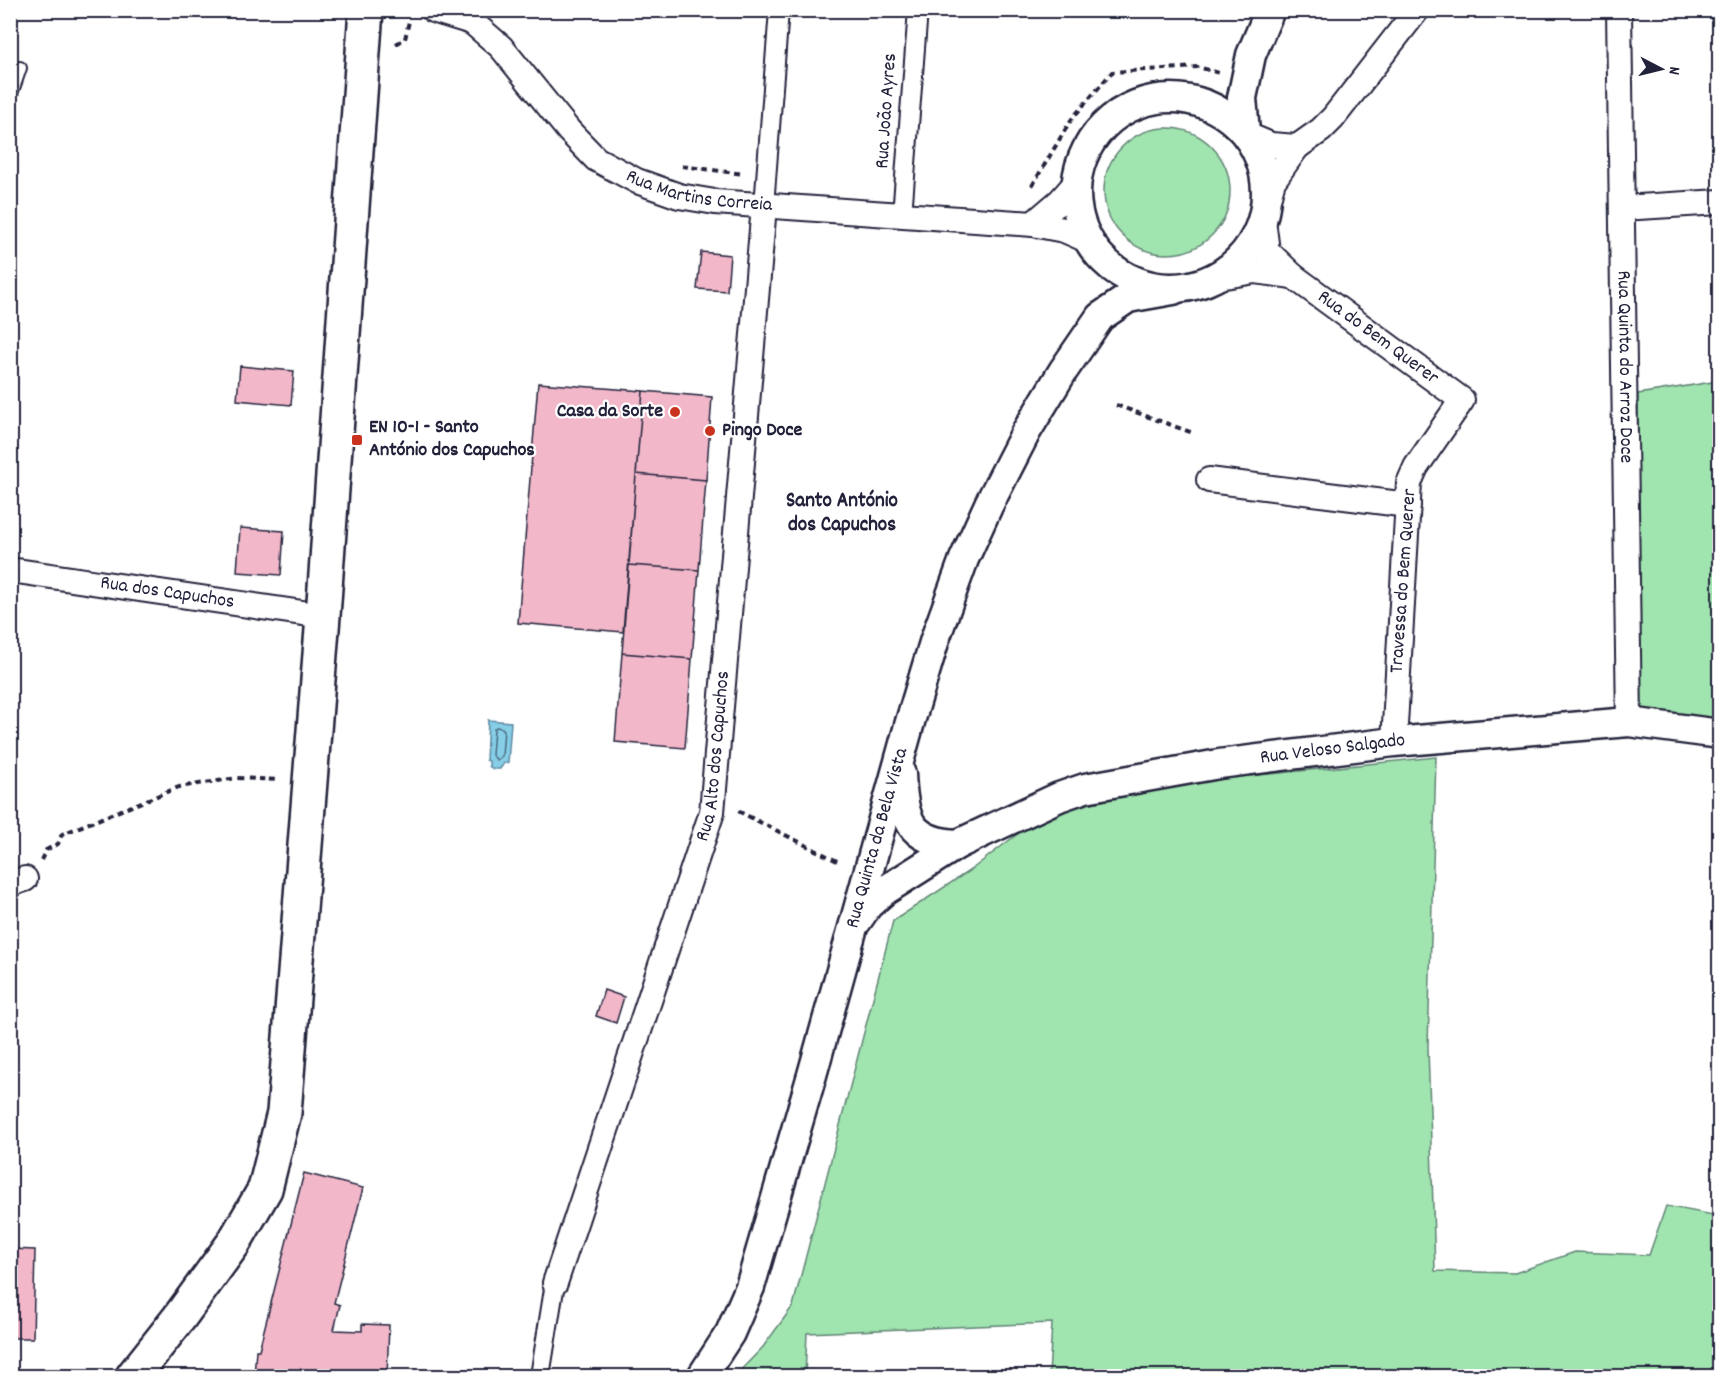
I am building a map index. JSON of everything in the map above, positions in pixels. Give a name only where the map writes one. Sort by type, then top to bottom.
[{"type":"main road","points":[[133,1377],[233,1244],[265,1189],[284,1113],[323,616],[366,10]]},
{"type":"main road","points":[[162,1377],[163,1360],[179,1318]]},
{"type":"street","name":"Rua Martins Correia","points":[[433,10],[472,22],[501,47],[569,131],[596,159],[637,181],[679,196],[715,202],[1033,224],[1064,230],[1091,246]]},
{"type":"street","points":[[764,206],[779,10]]},
{"type":"street","name":"Rua João Ayres","points":[[902,215],[918,10]]},
{"type":"street","points":[[1246,134],[1242,98],[1251,55],[1270,10]]},
{"type":"street","points":[[1100,317],[1128,298],[1204,284],[1219,277],[1244,255],[1254,240],[1273,181],[1297,147],[1321,130],[1333,118],[1418,10]]},
{"type":"street","name":"Rua Quinta do Arroz Doce","points":[[1619,10],[1629,722]]},
{"type":"street","points":[[1199,102],[1223,87],[1251,55]]},
{"type":"street","points":[[1100,317],[1103,284],[1091,246],[1080,225],[1075,200],[1075,184],[1090,142],[1109,120],[1137,103],[1166,97],[1199,102],[1222,113],[1246,134],[1254,146],[1266,185],[1264,213]]},
{"type":"street","points":[[1246,134],[1271,145],[1297,147]]},
{"type":"street","points":[[1033,224],[1060,201],[1075,184]]},
{"type":"street","points":[[1622,208],[1719,202]]},
{"type":"street","name":"Rua Alto dos Capuchos","points":[[555,1283],[712,812],[764,206]]},
{"type":"street","name":"Rua do Bem Querer","points":[[1264,213],[1267,251],[1293,276],[1462,400]]},
{"type":"street","points":[[1091,246],[1120,275],[1154,288],[1173,290]]},
{"type":"street","points":[[1219,277],[1255,272],[1293,276]]},
{"type":"street","name":"Rua Quinta da Bela Vista","points":[[702,1377],[730,1333],[750,1287],[935,639],[964,559],[1026,432],[1063,371],[1100,317]]},
{"type":"street","name":"Travessa do Bem Querer","points":[[1394,742],[1409,483],[1416,467],[1462,400]]},
{"type":"street","points":[[1209,480],[1408,505]]},
{"type":"street","name":"Rua dos Capuchos","points":[[10,570],[323,616]]},
{"type":"street","name":"Rua Veloso Salgado","points":[[852,928],[867,905],[884,891],[958,844],[1059,797],[1085,788],[1219,764],[1394,742],[1629,722],[1719,734]]},
{"type":"street","points":[[900,760],[902,804],[913,828],[929,840],[943,844],[958,844]]},
{"type":"street","points":[[907,878],[881,860],[876,843],[898,831],[913,828]]},
{"type":"street","points":[[540,1377],[555,1283]]},
{"type":"lane","points":[[10,97],[20,68]]},
{"type":"path","points":[[1027,195],[1071,120],[1112,72],[1198,67],[1232,77]]},
{"type":"path","points":[[678,166],[766,176]]},
{"type":"path","points":[[1116,405],[1193,433]]},
{"type":"path","points":[[17,881],[33,863],[43,859],[46,850],[58,844],[62,834],[179,788],[237,778],[310,782]]},
{"type":"path","points":[[713,799],[867,876]]},
{"type":"green space","points":[[1167,128],[1191,133],[1212,146],[1225,167],[1230,191],[1225,215],[1212,236],[1191,249],[1167,254],[1143,249],[1122,236],[1109,215],[1104,191],[1109,167],[1122,146],[1143,133]]},
{"type":"green space","points":[[1719,381],[1719,721],[1639,714],[1638,394]]},
{"type":"green space","points":[[1436,757],[1428,1047],[1435,1271],[1515,1273],[1575,1252],[1649,1255],[1666,1206],[1719,1216],[1719,1376],[1049,1376],[1052,1323],[807,1333],[805,1376],[735,1376],[763,1347],[793,1306],[893,921],[972,869],[1042,815],[1171,784]]},
{"type":"water","points":[[488,720],[511,722],[508,763],[504,763],[500,769],[493,769],[486,760]]},
{"type":"building","points":[[701,252],[730,255],[727,291],[697,289]]},
{"type":"building","points":[[240,366],[294,371],[291,405],[237,400]]},
{"type":"building","points":[[538,383],[643,391],[623,632],[518,623]]},
{"type":"building","points":[[643,391],[712,397],[706,480],[636,474]]},
{"type":"building","points":[[636,474],[706,480],[699,570],[629,565]]},
{"type":"building","points":[[240,528],[284,531],[281,575],[237,572]]},
{"type":"building","points":[[629,565],[699,570],[692,659],[622,653]]},
{"type":"building","points":[[622,653],[692,659],[685,748],[615,742]]},
{"type":"building","points":[[604,990],[624,997],[616,1023],[596,1016]]},
{"type":"building","points":[[304,1173],[363,1188],[334,1303],[340,1305],[334,1330],[362,1331],[362,1324],[389,1325],[387,1376],[254,1376],[256,1350],[259,1350]]},
{"type":"building","points":[[10,1249],[35,1250],[33,1338],[10,1338]]},
{"type":"place","name":"Casa da Sorte","points":[[675,412]]},
{"type":"place","name":"Pingo Doce","points":[[710,431]]},
{"type":"place","name":"EN 10-1 - Santo António dos Capuchos","points":[[357,440]]},
{"type":"district","name":"Santo António dos Capuchos","points":[[842,514]]}]
